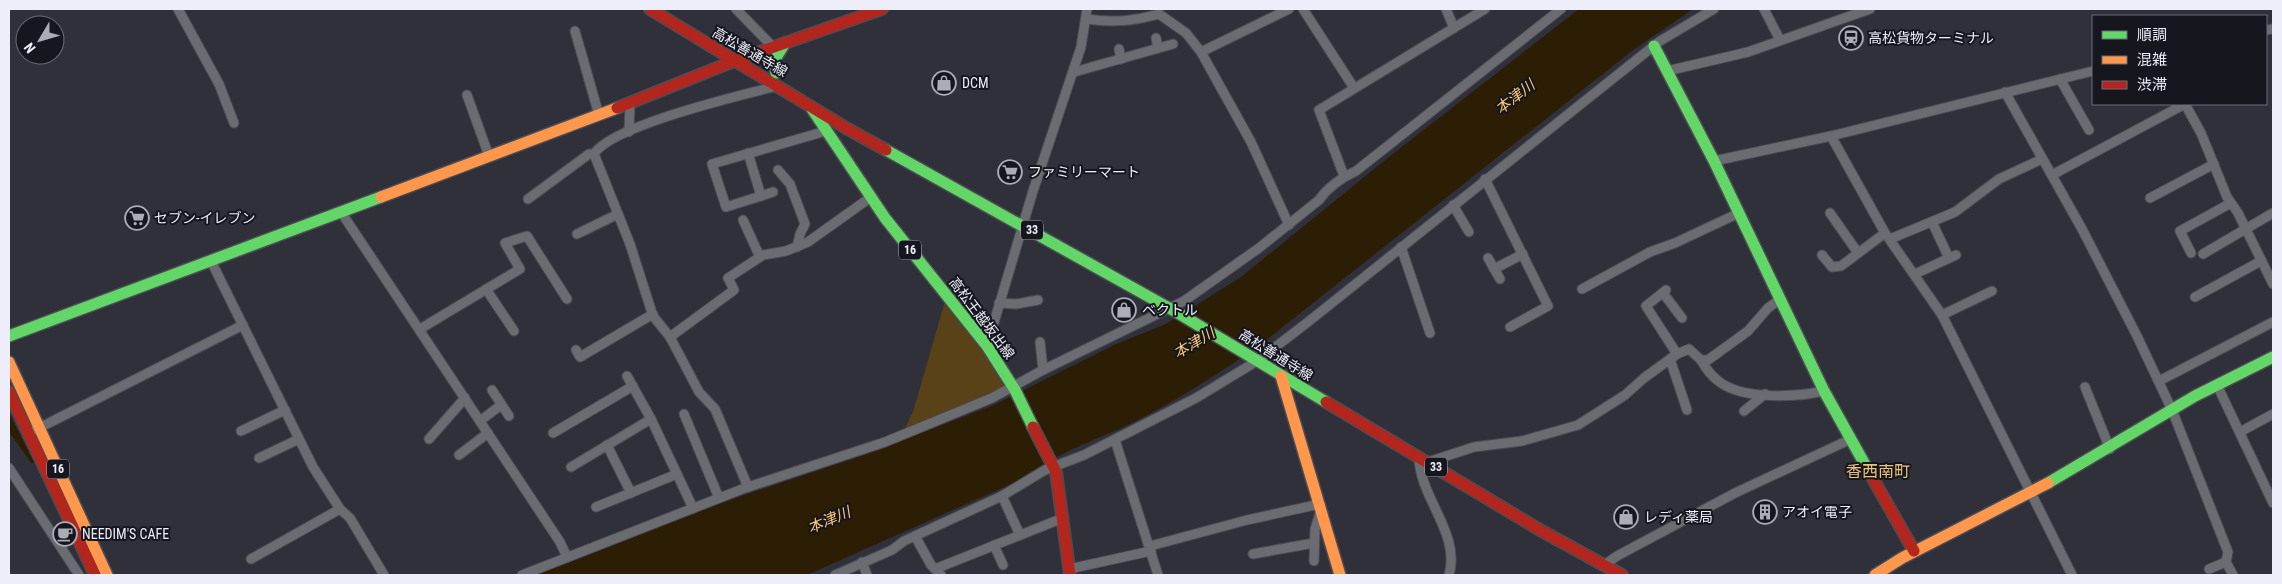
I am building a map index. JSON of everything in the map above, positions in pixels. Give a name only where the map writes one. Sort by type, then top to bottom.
[{"type":"main road","name":"高松善通寺線","points":[[650,9],[810,105],[1174,311],[1423,460],[1603,566],[1622,575]]},
{"type":"main road","name":"高松善通寺線","points":[[660,9],[710,40],[754,57],[776,73],[799,86],[841,122]]},
{"type":"main road","points":[[9,336],[599,115],[734,61],[754,57],[786,42],[882,9]]},
{"type":"main road","points":[[776,73],[773,67],[775,56],[786,42]]},
{"type":"main road","points":[[1654,46],[1714,161],[1824,391],[1914,552]]},
{"type":"main road","points":[[754,57],[754,69],[761,76]]},
{"type":"main road","name":"高松善通寺線","points":[[799,86],[810,105]]},
{"type":"main road","name":"高松王越坂出線","points":[[810,105],[870,197],[897,234],[987,346],[1014,389],[1053,464],[1063,518],[1069,572]]},
{"type":"main road","points":[[826,131],[841,122]]},
{"type":"main road","points":[[834,142],[841,122]]},
{"type":"main road","points":[[1875,575],[1914,552],[2030,493],[2110,449],[2172,410],[2273,357]]},
{"type":"main road","name":"16","points":[[9,362],[107,575]]},
{"type":"main road","points":[[1281,376],[1340,575]]},
{"type":"main road","name":"16","points":[[9,392],[76,531],[95,575]]},
{"type":"street","points":[[178,9],[219,84],[234,124]]},
{"type":"street","points":[[736,9],[773,47]]},
{"type":"street","points":[[987,346],[999,303],[1074,72],[1087,19],[1087,9]]},
{"type":"street","points":[[1201,52],[1289,9]]},
{"type":"street","points":[[1303,9],[1354,88]]},
{"type":"street","points":[[1446,9],[1454,28]]},
{"type":"street","points":[[1344,176],[1319,110],[1485,9]]},
{"type":"street","points":[[522,575],[748,487],[885,442],[1014,389],[1043,370],[1174,311],[1289,225],[1344,176],[1356,171],[1561,9]]},
{"type":"street","points":[[835,575],[892,550],[915,536],[1002,496],[1053,464],[1115,440],[1196,398],[1254,359],[1401,247],[1654,46],[1683,26],[1714,9]]},
{"type":"street","points":[[1764,9],[1780,40]]},
{"type":"street","points":[[1668,71],[1748,52],[1852,13],[1870,9]]},
{"type":"street","points":[[1087,19],[1110,23],[1124,22],[1159,14],[1186,33],[1201,52],[1251,142],[1289,225]]},
{"type":"street","points":[[575,32],[599,115]]},
{"type":"street","points":[[1156,38],[1158,48]]},
{"type":"street","points":[[1074,72],[1173,44]]},
{"type":"street","points":[[1119,48],[1121,59]]},
{"type":"street","points":[[1714,161],[1831,136],[2092,71]]},
{"type":"street","points":[[2060,79],[2090,130]]},
{"type":"street","points":[[594,154],[597,149],[629,132],[675,113],[778,86]]},
{"type":"street","points":[[2005,92],[2082,229],[2159,381],[2228,552],[2226,562],[2233,575]]},
{"type":"street","points":[[467,95],[489,156]]},
{"type":"street","points":[[629,132],[630,103]]},
{"type":"street","points":[[2052,175],[2183,105]]},
{"type":"street","points":[[2186,105],[2201,133],[2231,203],[2261,261],[2270,268],[2273,284]]},
{"type":"street","points":[[773,192],[726,210],[709,165],[826,131]]},
{"type":"street","points":[[1831,136],[1888,236],[1942,314],[2072,575]]},
{"type":"street","points":[[748,153],[761,196]]},
{"type":"street","points":[[528,199],[589,154],[594,154]]},
{"type":"street","points":[[594,154],[618,214],[653,314],[670,337],[698,392],[715,409],[748,487]]},
{"type":"street","points":[[1822,255],[1835,268],[1841,266],[1858,253],[1888,236],[1932,222],[1955,212],[1999,179],[2042,159]]},
{"type":"street","points":[[2150,198],[2214,164]]},
{"type":"street","points":[[778,170],[790,184],[805,224],[800,234],[797,248]]},
{"type":"street","points":[[1485,179],[1548,306],[1510,327]]},
{"type":"street","points":[[670,337],[734,290],[728,278],[760,257],[797,248],[870,197]]},
{"type":"street","points":[[2191,252],[2180,231],[2231,203]]},
{"type":"street","points":[[1453,205],[1469,232]]},
{"type":"street","points":[[341,212],[560,542],[567,557]]},
{"type":"street","points":[[2203,254],[2273,212]]},
{"type":"street","points":[[1582,289],[1650,252],[1739,213]]},
{"type":"street","points":[[577,234],[618,214]]},
{"type":"street","points":[[1830,214],[1858,253]]},
{"type":"street","points":[[743,220],[760,257]]},
{"type":"street","points":[[1915,274],[1952,256],[1932,222]]},
{"type":"street","points":[[420,329],[520,268],[505,243],[527,236],[567,299]]},
{"type":"street","points":[[1401,247],[1430,333]]},
{"type":"street","points":[[1494,269],[1523,254]]},
{"type":"street","points":[[1488,258],[1500,279]]},
{"type":"street","points":[[211,261],[313,467],[340,509],[350,518],[384,575]]},
{"type":"street","points":[[2195,298],[2261,261]]},
{"type":"street","points":[[486,289],[514,331]]},
{"type":"street","points":[[1942,314],[1992,291]]},
{"type":"street","points":[[1682,318],[1664,292],[1646,306],[1674,357],[1687,410]]},
{"type":"street","points":[[999,303],[1016,304],[1038,300]]},
{"type":"street","points":[[1701,360],[1708,360],[1748,331],[1768,308],[1779,300]]},
{"type":"street","points":[[576,350],[580,357],[653,314]]},
{"type":"street","points":[[2159,381],[2273,322]]},
{"type":"street","points":[[28,433],[243,324]]},
{"type":"street","points":[[1040,342],[1043,370]]},
{"type":"street","points":[[1449,575],[1451,548],[1422,478],[1423,460],[1474,447],[1522,441],[1578,425],[1625,395],[1644,378],[1674,357],[1690,349],[1701,360],[1708,372],[1721,384],[1735,390],[1798,396],[1824,391]]},
{"type":"street","points":[[627,376],[651,419],[692,508]]},
{"type":"street","points":[[2217,385],[2273,503]]},
{"type":"street","points":[[554,434],[633,386]]},
{"type":"street","points":[[2085,387],[2110,449]]},
{"type":"street","points":[[492,390],[509,416]]},
{"type":"street","points":[[1744,411],[1765,394]]},
{"type":"street","points":[[430,439],[465,398]]},
{"type":"street","points":[[480,421],[501,405]]},
{"type":"street","points":[[241,431],[284,410]]},
{"type":"street","points":[[684,414],[720,498]]},
{"type":"street","points":[[2240,432],[2273,414]]},
{"type":"street","points":[[571,467],[651,419]]},
{"type":"street","points":[[459,454],[488,433]]},
{"type":"street","points":[[259,458],[299,438]]},
{"type":"street","points":[[1603,566],[1617,556],[1735,493],[1851,439]]},
{"type":"street","points":[[1115,440],[1158,575]]},
{"type":"street","points":[[607,445],[631,493]]},
{"type":"street","points":[[9,468],[79,575]]},
{"type":"street","points":[[596,507],[677,474]]},
{"type":"street","points":[[1002,496],[1020,535]]},
{"type":"street","points":[[1069,572],[1247,520],[1320,507],[1315,529],[1314,561]]},
{"type":"street","points":[[251,559],[340,509]]},
{"type":"street","points":[[915,536],[938,572],[994,545],[1063,518]]},
{"type":"street","points":[[1253,554],[1314,543]]},
{"type":"street","points":[[994,545],[1003,565]]},
{"type":"street","points":[[862,562],[867,575]]},
{"type":"street","points":[[2209,569],[2226,562]]},
{"type":"shaded area","points":[[945,301],[986,352],[1007,388],[905,428],[913,412]]},
{"type":"water","name":"本津川","points":[[1579,9],[1693,9],[1633,50],[1260,345],[1200,385],[1152,413],[1061,454],[1020,480],[807,575],[536,575],[712,506],[867,454],[994,405],[1114,345],[1166,324],[1241,277],[1389,157]]},
{"type":"water","points":[[9,413],[34,462],[32,464],[9,432]]},
{"type":"traffic: fast","points":[[776,73],[774,61],[785,43]]},
{"type":"traffic: fast","points":[[1654,46],[1714,161],[1824,391],[1868,470]]},
{"type":"traffic: fast","points":[[812,109],[885,218],[987,346],[1015,390],[1033,427]]},
{"type":"traffic: fast","points":[[886,150],[1178,313],[1326,402]]},
{"type":"traffic: fast","points":[[9,336],[381,197]]},
{"type":"traffic: fast","points":[[2048,483],[2195,396],[2273,357]]},
{"type":"traffic: slow","points":[[381,197],[617,108]]},
{"type":"traffic: slow","points":[[9,362],[107,575]]},
{"type":"traffic: slow","points":[[1281,376],[1340,575]]},
{"type":"traffic: slow","points":[[1875,575],[1902,558],[2048,483]]},
{"type":"traffic: jam","points":[[650,9],[846,128],[886,150]]},
{"type":"traffic: jam","points":[[617,108],[734,61],[882,9]]},
{"type":"traffic: jam","points":[[9,392],[95,575]]},
{"type":"traffic: jam","points":[[1326,402],[1540,530],[1622,575]]},
{"type":"traffic: jam","points":[[1033,427],[1056,472],[1070,575]]},
{"type":"traffic: jam","points":[[1868,470],[1914,551]]},
{"type":"place","name":"高松貨物ターミナル","points":[[1851,38]]},
{"type":"place","name":"DCM","points":[[944,83]]},
{"type":"place","name":"ファミリーマート","points":[[1010,172]]},
{"type":"place","name":"セブン-イレブン","points":[[137,218]]},
{"type":"place","name":"ベクトル","points":[[1124,310]]},
{"type":"place","name":"アオイ電子","points":[[1765,512]]},
{"type":"place","name":"レディ薬局","points":[[1626,517]]},
{"type":"place","name":"NEEDIM'S CAFE","points":[[65,534]]},
{"type":"district","name":"香西南町","points":[[1878,471]]}]
